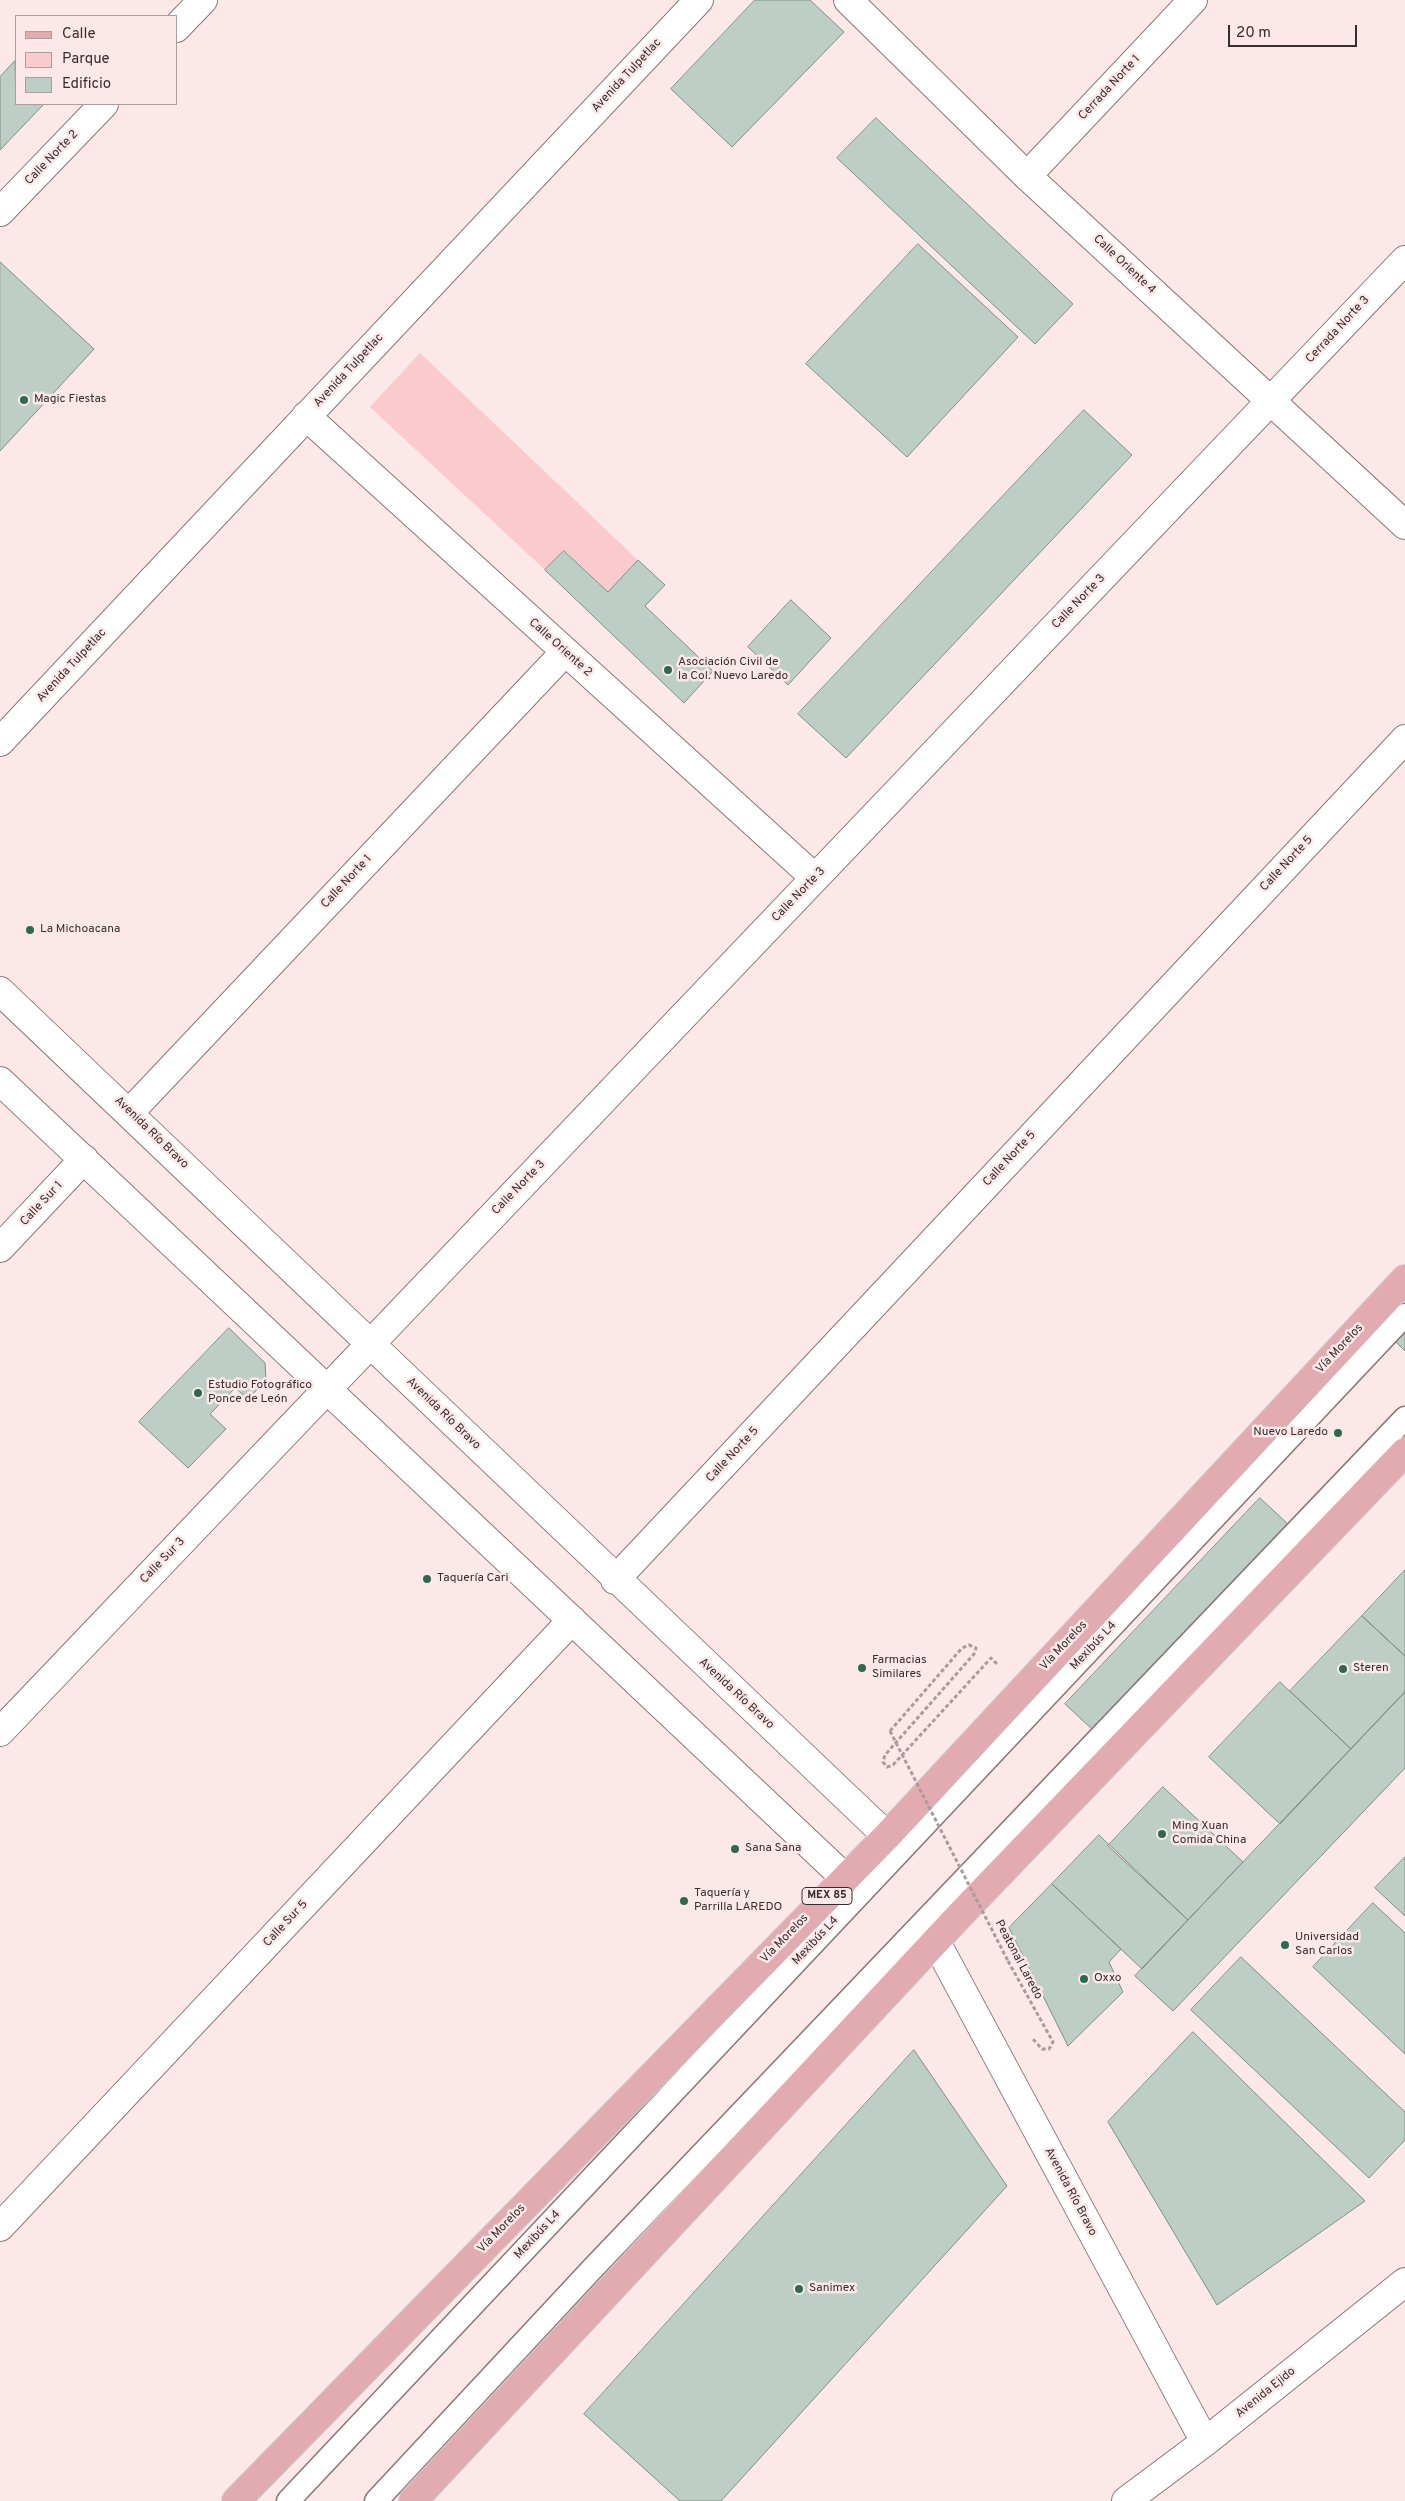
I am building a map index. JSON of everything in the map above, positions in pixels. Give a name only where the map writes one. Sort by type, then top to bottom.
[{"type":"main road","name":"Vía Morelos","points":[[236,2501],[886,1836],[1405,1279]]},
{"type":"main road","points":[[413,2501],[936,1942],[1405,1452]]},
{"type":"street","points":[[178,26],[203,0]]},
{"type":"street","name":"Avenida Tulpetlac","points":[[0,742],[699,0]]},
{"type":"street","name":"Calle Oriente 4","points":[[848,0],[1027,176],[1405,525]]},
{"type":"street","name":"Cerrada Norte 1","points":[[1027,176],[1193,0]]},
{"type":"street","name":"Calle Norte 2","points":[[0,212],[103,105]]},
{"type":"street","name":"Cerrada Norte 3","points":[[1271,401],[1405,260]]},
{"type":"street","name":"Calle Norte 3","points":[[327,1390],[1271,401]]},
{"type":"street","name":"Calle Oriente 2","points":[[306,416],[815,878]]},
{"type":"street","name":"Calle Norte 1","points":[[130,1112],[565,652]]},
{"type":"street","name":"Calle Norte 5","points":[[615,1580],[1405,739]]},
{"type":"street","name":"Avenida Río Bravo","points":[[0,991],[130,1112],[615,1580],[886,1836]]},
{"type":"street","points":[[0,1081],[845,1878]]},
{"type":"street","name":"Calle Sur 1","points":[[0,1248],[84,1159]]},
{"type":"street","name":"Calle Sur 3","points":[[0,1732],[327,1390]]},
{"type":"street","name":"Calle Sur 5","points":[[0,2227],[572,1620]]},
{"type":"street","name":"Avenida Río Bravo","points":[[936,1942],[1205,2442]]},
{"type":"street","name":"Avenida Ejido","points":[[1126,2501],[1205,2442],[1405,2282]]},
{"type":"lane","name":"Mexibús L4","points":[[288,2501],[1405,1315]]},
{"type":"lane","points":[[376,2501],[594,2267],[1405,1418]]},
{"type":"path","name":"Peatonal Laredo","points":[[1024,1689],[991,1658],[893,1765],[887,1767],[883,1762],[885,1755],[974,1654],[976,1648],[969,1645],[962,1648],[890,1731],[1008,1961],[1053,2042],[1050,2049],[1042,2049],[1029,2033]]},
{"type":"green space","points":[[420,353],[638,560],[608,592],[565,551],[545,570],[370,407]]},
{"type":"building","points":[[755,0],[810,0],[844,32],[732,147],[671,89]]},
{"type":"building","points":[[15,61],[15,105],[43,105],[0,150],[0,77]]},
{"type":"building","points":[[876,118],[1073,304],[1035,344],[837,158]]},
{"type":"building","points":[[918,244],[1018,337],[907,457],[806,364]]},
{"type":"building","name":"Magic Fiestas","points":[[0,262],[94,349],[0,451]]},
{"type":"building","points":[[1084,410],[1132,455],[846,758],[798,714]]},
{"type":"building","points":[[564,551],[608,592],[638,560],[665,585],[645,606],[713,671],[684,703],[545,570]]},
{"type":"building","points":[[791,600],[831,638],[788,685],[748,647]]},
{"type":"building","points":[[1405,1320],[1405,1351],[1390,1336]]},
{"type":"building","name":"Estudio Fotográfico Ponce de León","points":[[229,1328],[265,1363],[266,1380],[248,1399],[235,1388],[210,1414],[226,1429],[188,1468],[139,1422]]},
{"type":"building","points":[[1260,1498],[1289,1525],[1094,1731],[1065,1704]]},
{"type":"building","points":[[1405,1570],[1405,1656],[1362,1616]]},
{"type":"building","points":[[1362,1616],[1405,1656],[1405,1692],[1351,1749],[1290,1691]]},
{"type":"building","points":[[1280,1682],[1351,1749],[1280,1824],[1209,1757]]},
{"type":"building","points":[[1405,1692],[1405,1768],[1173,2011],[1135,1976]]},
{"type":"building","points":[[1163,1787],[1243,1862],[1188,1920],[1108,1846]]},
{"type":"building","points":[[1099,1835],[1188,1920],[1142,1969],[1052,1884]]},
{"type":"building","points":[[1405,1857],[1405,1916],[1375,1888]]},
{"type":"building","points":[[1052,1884],[1121,1949],[1109,1962],[1123,1992],[1068,2046],[1009,1928]]},
{"type":"building","points":[[1373,1903],[1405,1933],[1405,2054],[1313,1967]]},
{"type":"building","points":[[1241,1957],[1405,2112],[1405,2140],[1369,2178],[1191,2010]]},
{"type":"building","points":[[1193,2032],[1365,2201],[1217,2305],[1108,2122]]},
{"type":"building","points":[[914,2050],[1007,2186],[721,2501],[680,2501],[584,2414]]},
{"type":"place","name":"Magic Fiestas","points":[[24,400]]},
{"type":"place","name":"Asociación Civil de la Col. Nuevo Laredo","points":[[668,670]]},
{"type":"place","name":"La Michoacana","points":[[30,930]]},
{"type":"place","name":"Estudio Fotográfico Ponce de León","points":[[198,1393]]},
{"type":"place","name":"Nuevo Laredo","points":[[1338,1433]]},
{"type":"place","name":"Taquería Cari","points":[[427,1579]]},
{"type":"place","name":"Farmacias Similares","points":[[862,1668]]},
{"type":"place","name":"Steren","points":[[1343,1669]]},
{"type":"place","name":"Ming Xuan Comida China","points":[[1162,1834]]},
{"type":"place","name":"Sana Sana","points":[[735,1849]]},
{"type":"place","name":"Taquería y Parrilla LAREDO","points":[[684,1901]]},
{"type":"place","name":"Universidad San Carlos","points":[[1285,1945]]},
{"type":"place","name":"Oxxo","points":[[1084,1979]]},
{"type":"place","name":"Sanimex","points":[[799,2289]]}]
